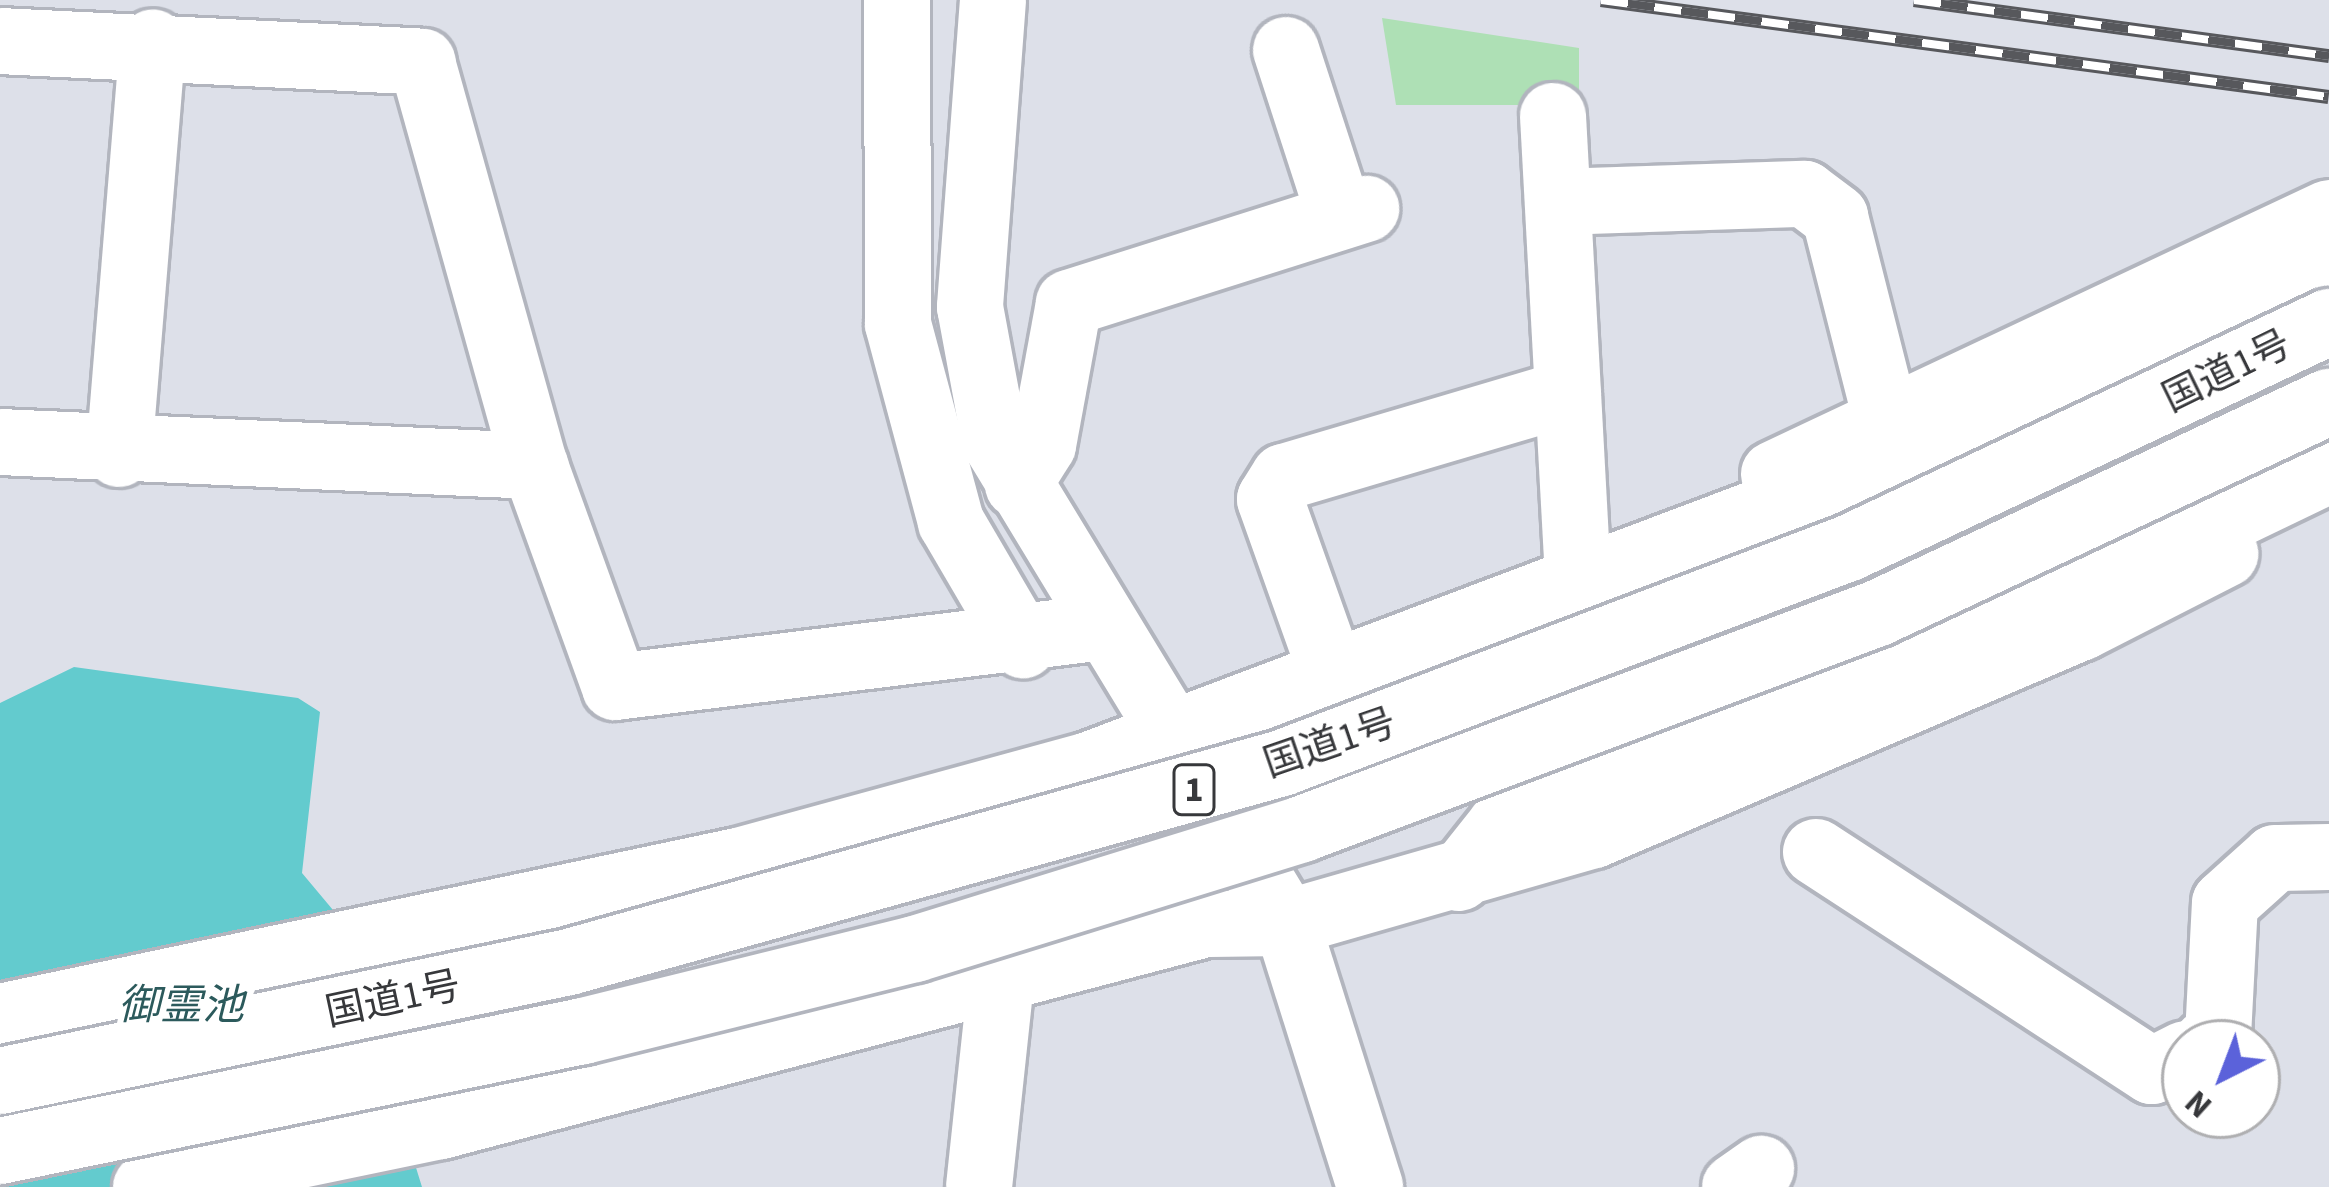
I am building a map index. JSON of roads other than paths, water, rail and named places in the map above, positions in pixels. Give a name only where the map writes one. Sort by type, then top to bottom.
[{"type":"main road","points":[[897,0],[898,324],[952,522],[1023,645]]},
{"type":"main road","points":[[992,2],[970,307],[995,442],[1104,627],[1196,727],[1287,922],[1370,1187]]},
{"type":"main road","points":[[0,41],[154,42],[422,62],[536,466],[615,687],[1023,645],[1104,627]]},
{"type":"main road","points":[[118,454],[154,42]]},
{"type":"main road","points":[[1018,485],[1043,445],[1069,302],[1353,213],[1286,50]]},
{"type":"main road","points":[[1553,116],[1577,555]]},
{"type":"main road","points":[[1558,202],[1805,194],[1835,217],[1888,428]]},
{"type":"main road","points":[[1196,727],[1244,677],[1577,555],[1888,428],[2329,213]]},
{"type":"main road","points":[[0,1017],[401,939],[738,861],[1196,727],[1600,581],[2076,379],[2329,254]]},
{"type":"main road","name":"国道1号","points":[[0,1081],[569,962],[1282,763],[1849,548],[2329,322]]},
{"type":"main road","points":[[1324,651],[1270,499],[1283,477],[1568,393]]},
{"type":"main road","name":"国道1号","points":[[0,1151],[627,1020],[915,949],[1302,830],[1878,613],[2329,401]]},
{"type":"main road","points":[[0,442],[118,454],[536,466]]},
{"type":"main road","points":[[1459,878],[1501,825],[1793,714],[2208,532],[2329,470]]},
{"type":"main road","points":[[146,1187],[441,1126],[1001,982],[1206,924],[1287,922],[1459,878],[1594,835],[2082,627],[2329,501]]},
{"type":"main road","points":[[1816,852],[1903,934],[2152,1071],[2161,1066]]},
{"type":"main road","points":[[2219,1019],[2225,903],[2275,858],[2329,857]]},
{"type":"main road","points":[[979,1187],[1001,982]]},
{"type":"water","name":"御霊池","points":[[74,667],[298,698],[320,712],[302,873],[338,916],[422,1187],[0,1187],[0,703]]},
{"type":"railway","points":[[1601,0],[2329,97]]},
{"type":"railway","points":[[1914,0],[2329,56]]}]
